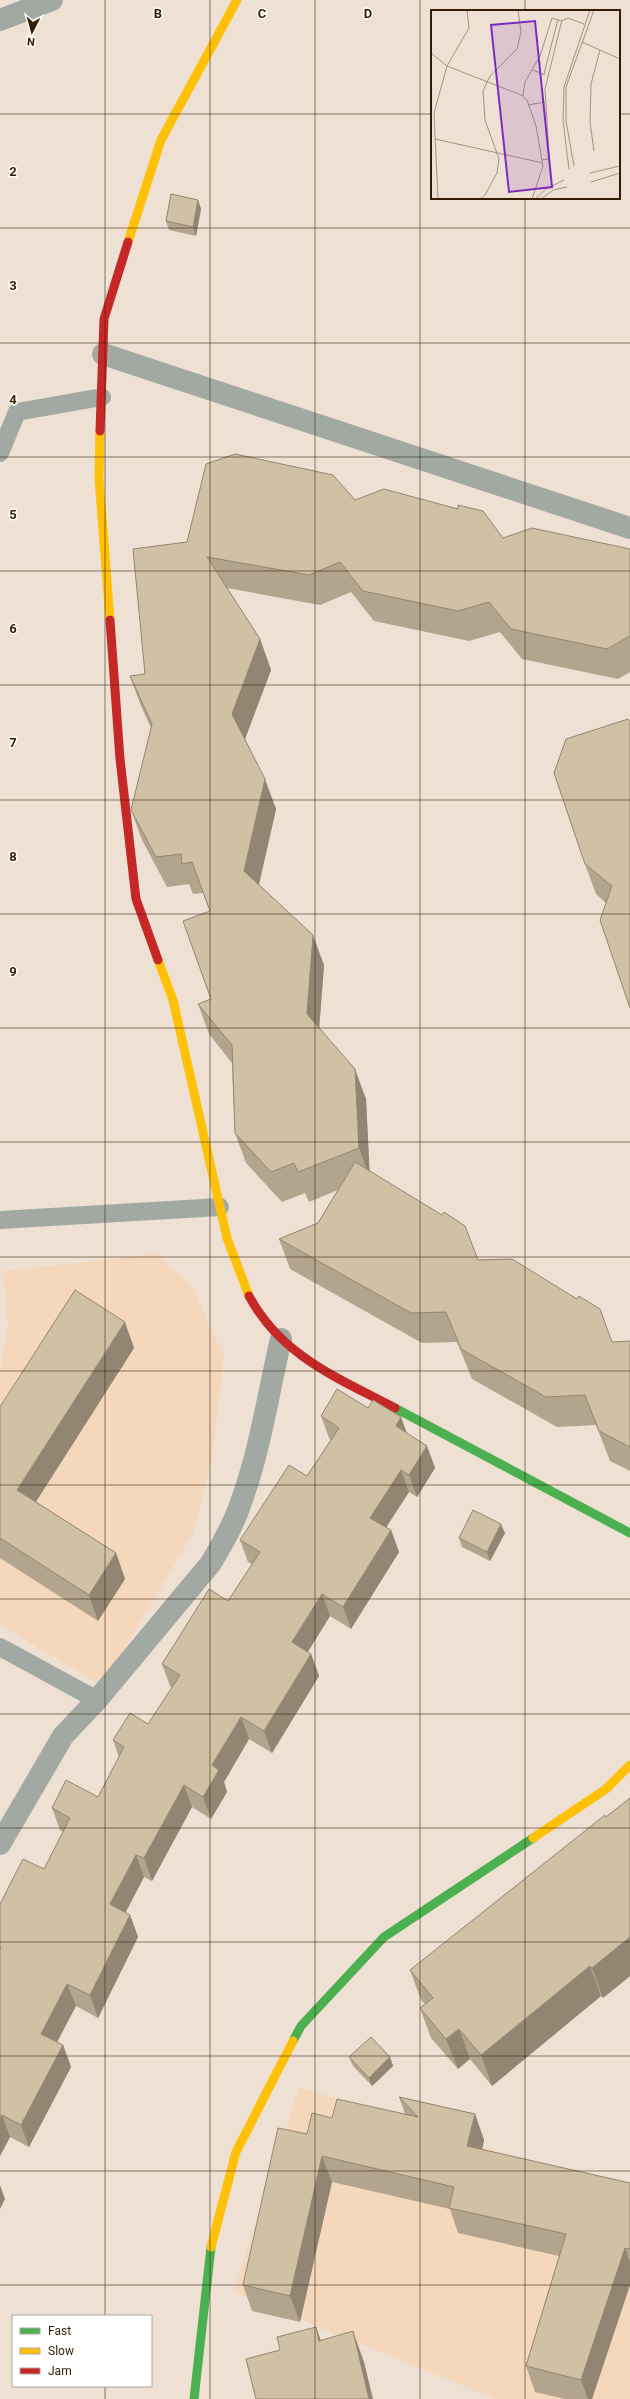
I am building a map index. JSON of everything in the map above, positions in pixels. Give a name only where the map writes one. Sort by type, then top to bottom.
[{"type":"street","points":[[0,20],[52,0]]},
{"type":"street","points":[[237,0],[161,140],[104,318],[99,479],[120,758],[136,899],[173,1000],[220,1207],[238,1275],[259,1314],[281,1339],[312,1364],[630,1533]]},
{"type":"street","points":[[103,354],[630,528]]},
{"type":"street","points":[[0,1844],[63,1736],[97,1700],[211,1563],[225,1538],[240,1506],[252,1468],[281,1339]]},
{"type":"street","points":[[194,2399],[208,2257],[236,2152],[301,2026],[384,1937],[606,1788],[630,1765]]},
{"type":"lane","points":[[0,453],[16,412],[102,397]]},
{"type":"lane","points":[[0,1220],[220,1207]]},
{"type":"lane","points":[[0,1647],[97,1700]]},
{"type":"shaded area","points":[[156,1254],[193,1287],[224,1357],[212,1458],[193,1533],[103,1686],[0,1625],[0,1369],[8,1327],[3,1271]]},
{"type":"shaded area","points":[[299,2087],[630,2194],[630,2399],[495,2399],[234,2292]]},
{"type":"building","points":[[171,194],[198,200],[193,227],[166,221]]},
{"type":"building","points":[[235,454],[333,475],[355,500],[384,489],[458,509],[458,505],[483,511],[503,538],[532,528],[630,549],[630,636],[607,649],[511,629],[489,602],[458,611],[363,591],[340,562],[309,575],[207,557],[260,639],[232,714],[265,779],[244,871],[313,935],[307,1014],[355,1069],[359,1148],[298,1172],[294,1163],[271,1172],[235,1133],[232,1045],[198,1004],[211,999],[183,921],[210,911],[192,862],[182,864],[181,854],[156,857],[131,810],[152,724],[130,676],[145,674],[133,549],[187,542],[206,464]]},
{"type":"building","points":[[628,719],[630,721],[630,1008],[600,920],[612,886],[585,864],[554,773],[566,739]]},
{"type":"building","points":[[355,1162],[442,1215],[444,1212],[465,1226],[478,1260],[512,1259],[577,1299],[579,1296],[600,1309],[612,1342],[630,1341],[630,1447],[599,1431],[585,1395],[546,1397],[461,1349],[446,1312],[411,1313],[279,1239],[318,1223]]},
{"type":"building","points":[[75,1290],[125,1322],[17,1490],[116,1553],[89,1595],[0,1538],[0,1407]]},
{"type":"building","points":[[337,1389],[368,1408],[373,1400],[401,1417],[396,1426],[427,1446],[409,1475],[401,1470],[370,1518],[391,1530],[343,1607],[322,1594],[292,1642],[311,1654],[264,1731],[241,1717],[212,1765],[219,1770],[203,1797],[184,1785],[144,1858],[136,1855],[110,1904],[130,1915],[90,1995],[67,1984],[41,2034],[63,2045],[21,2125],[2,2115],[0,2118],[0,1904],[23,1859],[44,1869],[70,1818],[52,1808],[66,1780],[98,1797],[124,1747],[113,1740],[130,1713],[148,1724],[180,1675],[162,1664],[209,1589],[228,1601],[260,1552],[240,1540],[289,1465],[307,1476],[339,1428],[321,1416]]},
{"type":"building","points":[[473,1510],[501,1524],[487,1552],[459,1538]]},
{"type":"building","points":[[630,1798],[630,1937],[592,1968],[590,1966],[481,2055],[459,2029],[446,2039],[420,2008],[433,1998],[410,1970],[605,1815],[606,1817]]},
{"type":"building","points":[[371,2037],[390,2057],[369,2078],[349,2057]]},
{"type":"building","points":[[399,2097],[475,2114],[467,2146],[630,2183],[630,2249],[625,2248],[581,2380],[526,2366],[566,2234],[449,2208],[454,2187],[322,2156],[290,2296],[243,2285],[278,2128],[307,2134],[312,2113],[332,2118],[337,2099],[418,2117]]},
{"type":"building","points":[[316,2327],[319,2341],[353,2331],[369,2399],[256,2399],[246,2359],[280,2350],[277,2337]]},
{"type":"traffic: fast","points":[[395,1408],[630,1533]]},
{"type":"traffic: fast","points":[[293,2041],[301,2026],[384,1937],[533,1838]]},
{"type":"traffic: fast","points":[[194,2399],[211,2247]]},
{"type":"traffic: slow","points":[[128,242],[161,140],[237,0]]},
{"type":"traffic: slow","points":[[100,431],[99,479],[110,620]]},
{"type":"traffic: slow","points":[[158,960],[173,1000],[227,1238],[249,1296]]},
{"type":"traffic: slow","points":[[533,1838],[606,1789],[630,1765]]},
{"type":"traffic: slow","points":[[211,2247],[236,2152],[293,2041]]},
{"type":"traffic: jam","points":[[100,431],[104,319],[128,242]]},
{"type":"traffic: jam","points":[[110,620],[120,759],[136,899],[158,960]]},
{"type":"traffic: jam","points":[[249,1296],[262,1317],[277,1335],[294,1350],[332,1375],[395,1408]]}]
